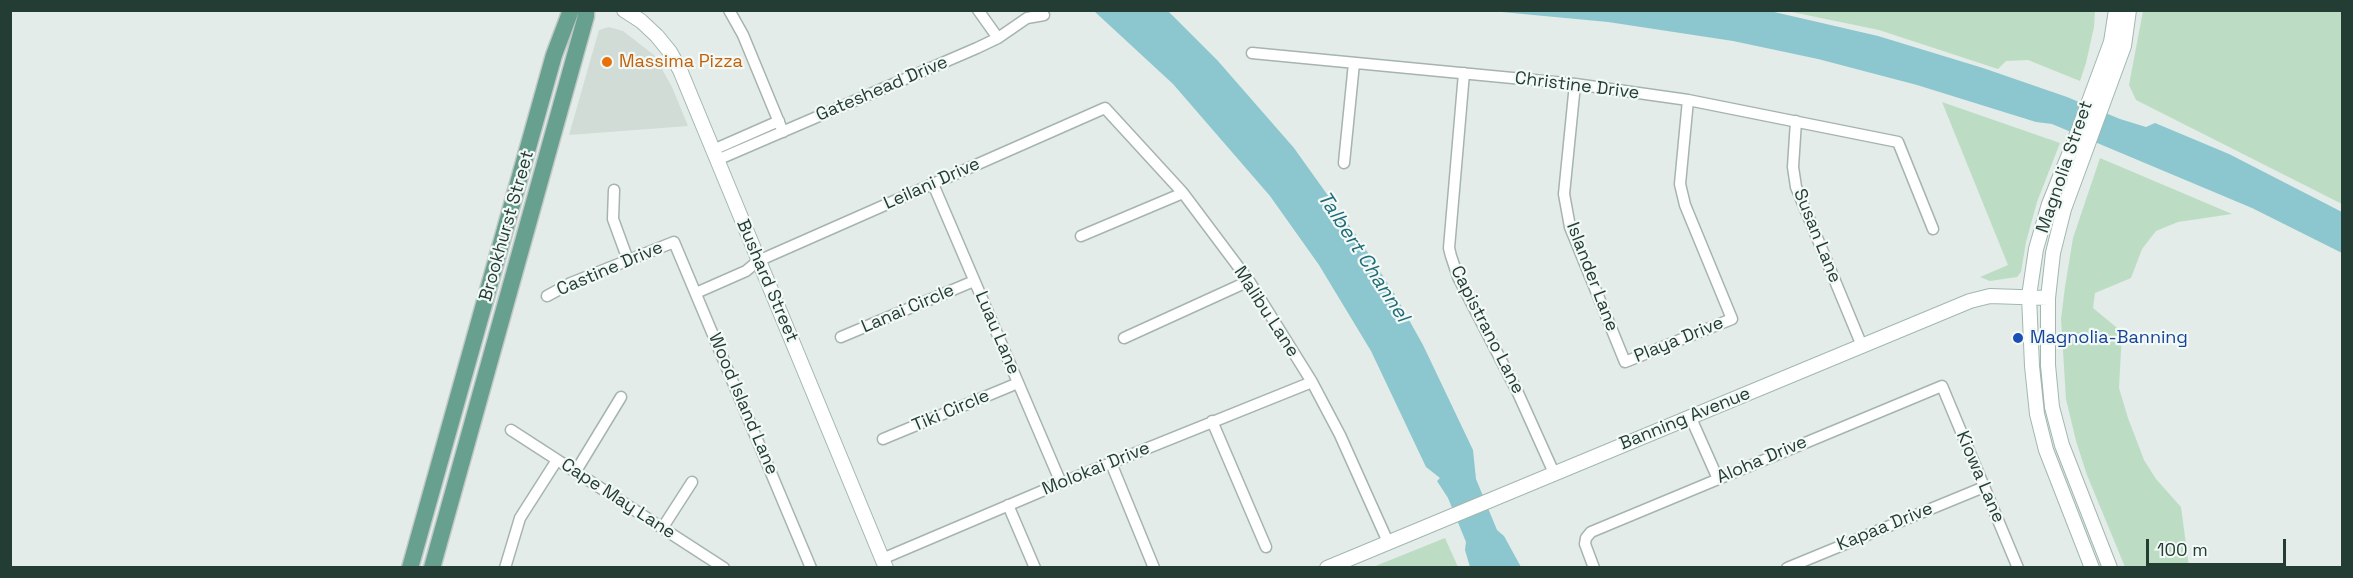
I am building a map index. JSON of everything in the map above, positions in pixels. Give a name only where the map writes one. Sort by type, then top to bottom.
[{"type":"main road","name":"Brookhurst Street","points":[[410,567],[554,55],[571,10]]},
{"type":"main road","name":"Brookhurst Street","points":[[432,567],[586,10]]},
{"type":"main road","points":[[444,446],[463,452]]},
{"type":"street","name":"Bushard Street","points":[[624,10],[641,21],[670,52],[680,70],[884,563]]},
{"type":"street","points":[[729,10],[743,35],[781,127]]},
{"type":"street","points":[[978,10],[998,39]]},
{"type":"street","name":"Magnolia Street","points":[[2092,567],[2046,450],[2037,414],[2029,297],[2036,249],[2049,204],[2110,42],[2116,10]]},
{"type":"street","name":"Magnolia Street","points":[[2110,567],[2062,446],[2052,406],[2048,365],[2048,298],[2053,253],[2064,209],[2124,46],[2129,10]]},
{"type":"street","name":"Gateshead Drive","points":[[715,155],[998,39],[1027,18],[1044,15]]},
{"type":"street","name":"Christine Drive","points":[[1252,52],[1575,84],[1688,100],[1898,142],[1933,229]]},
{"type":"street","points":[[1344,164],[1354,63]]},
{"type":"street","name":"Capistrano Lane","points":[[1464,73],[1450,256],[1458,277],[1518,393],[1554,473]]},
{"type":"street","name":"Islander Lane","points":[[1575,84],[1564,194],[1570,227],[1625,362]]},
{"type":"street","name":"Playa Drive","points":[[1625,362],[1732,319],[1685,206],[1680,184],[1688,100]]},
{"type":"street","name":"Leilani Drive","points":[[696,293],[746,271],[758,261],[1105,108]]},
{"type":"street","name":"Malibu Lane","points":[[1105,108],[1183,193],[1249,281],[1312,382],[1340,435],[1388,542]]},
{"type":"street","name":"Susan Lane","points":[[1796,121],[1793,167],[1796,187],[1862,346]]},
{"type":"street","name":"Luau Lane","points":[[933,184],[1061,483]]},
{"type":"street","points":[[614,190],[613,219],[628,260]]},
{"type":"street","points":[[1081,236],[1183,193]]},
{"type":"street","name":"Castine Drive","points":[[548,296],[571,283],[674,242]]},
{"type":"street","name":"Wood Island Lane","points":[[674,242],[811,567]]},
{"type":"street","name":"Lanai Circle","points":[[841,337],[974,281]]},
{"type":"street","points":[[1124,338],[1249,281]]},
{"type":"street","name":"Banning Avenue","points":[[1327,567],[1970,301],[1990,296],[2048,298]]},
{"type":"street","name":"Molokai Drive","points":[[884,563],[1008,505],[1312,382]]},
{"type":"street","name":"Tiki Circle","points":[[884,439],[1018,383]]},
{"type":"street","name":"Aloha Drive","points":[[1594,567],[1585,544],[1590,532],[1942,386]]},
{"type":"street","name":"Kiowa Lane","points":[[1942,386],[2018,567]]},
{"type":"street","points":[[576,471],[621,397]]},
{"type":"street","points":[[1690,417],[1718,479]]},
{"type":"street","points":[[1212,421],[1266,547]]},
{"type":"street","name":"Cape May Lane","points":[[511,430],[724,567]]},
{"type":"street","points":[[504,567],[520,518],[558,460]]},
{"type":"street","points":[[1112,463],[1154,567]]},
{"type":"street","points":[[663,527],[692,482]]},
{"type":"street","name":"Kapaa Drive","points":[[1787,567],[1984,487]]},
{"type":"street","points":[[1008,505],[1035,567]]},
{"type":"shaded area","points":[[609,27],[623,31],[654,55],[672,87],[688,126],[569,135],[599,30]]},
{"type":"green space","points":[[2095,10],[2094,27],[2080,81],[2028,60],[2006,61],[1998,69],[1879,30],[1787,11]]},
{"type":"green space","points":[[2143,11],[2342,11],[2342,204],[2136,100],[2129,85]]},
{"type":"green space","points":[[1942,102],[2060,143],[2037,202],[2026,242],[2021,272],[2017,277],[1990,281],[1980,277],[2008,265]]},
{"type":"green space","points":[[2100,158],[2232,214],[2178,222],[2156,231],[2142,249],[2131,278],[2095,293],[2093,308],[2122,332],[2119,388],[2144,460],[2156,479],[2181,507],[2189,567],[2125,567],[2087,475],[2066,399],[2061,319],[2065,287],[2073,238]]},
{"type":"green space","points":[[1445,538],[1458,567],[1373,567]]},
{"type":"water","name":"Talbert Channel","points":[[1094,11],[1168,11],[1218,61],[1294,148],[1359,239],[1394,293],[1423,345],[1473,450],[1476,479],[1497,530],[1504,536],[1521,567],[1470,567],[1465,550],[1466,542],[1448,498],[1437,481],[1440,478],[1426,467],[1371,351],[1319,265],[1270,196],[1173,84]]},
{"type":"water","points":[[1491,11],[1770,11],[1878,36],[1983,68],[2067,97],[2120,119],[2146,127],[2155,123],[2229,154],[2342,212],[2342,253],[2252,208],[2052,124],[2036,122],[1917,85],[1818,59],[1733,41],[1608,22]]},
{"type":"place","name":"Massima Pizza","points":[[607,62]]},
{"type":"place","name":"Magnolia-Banning","points":[[2018,338]]}]
